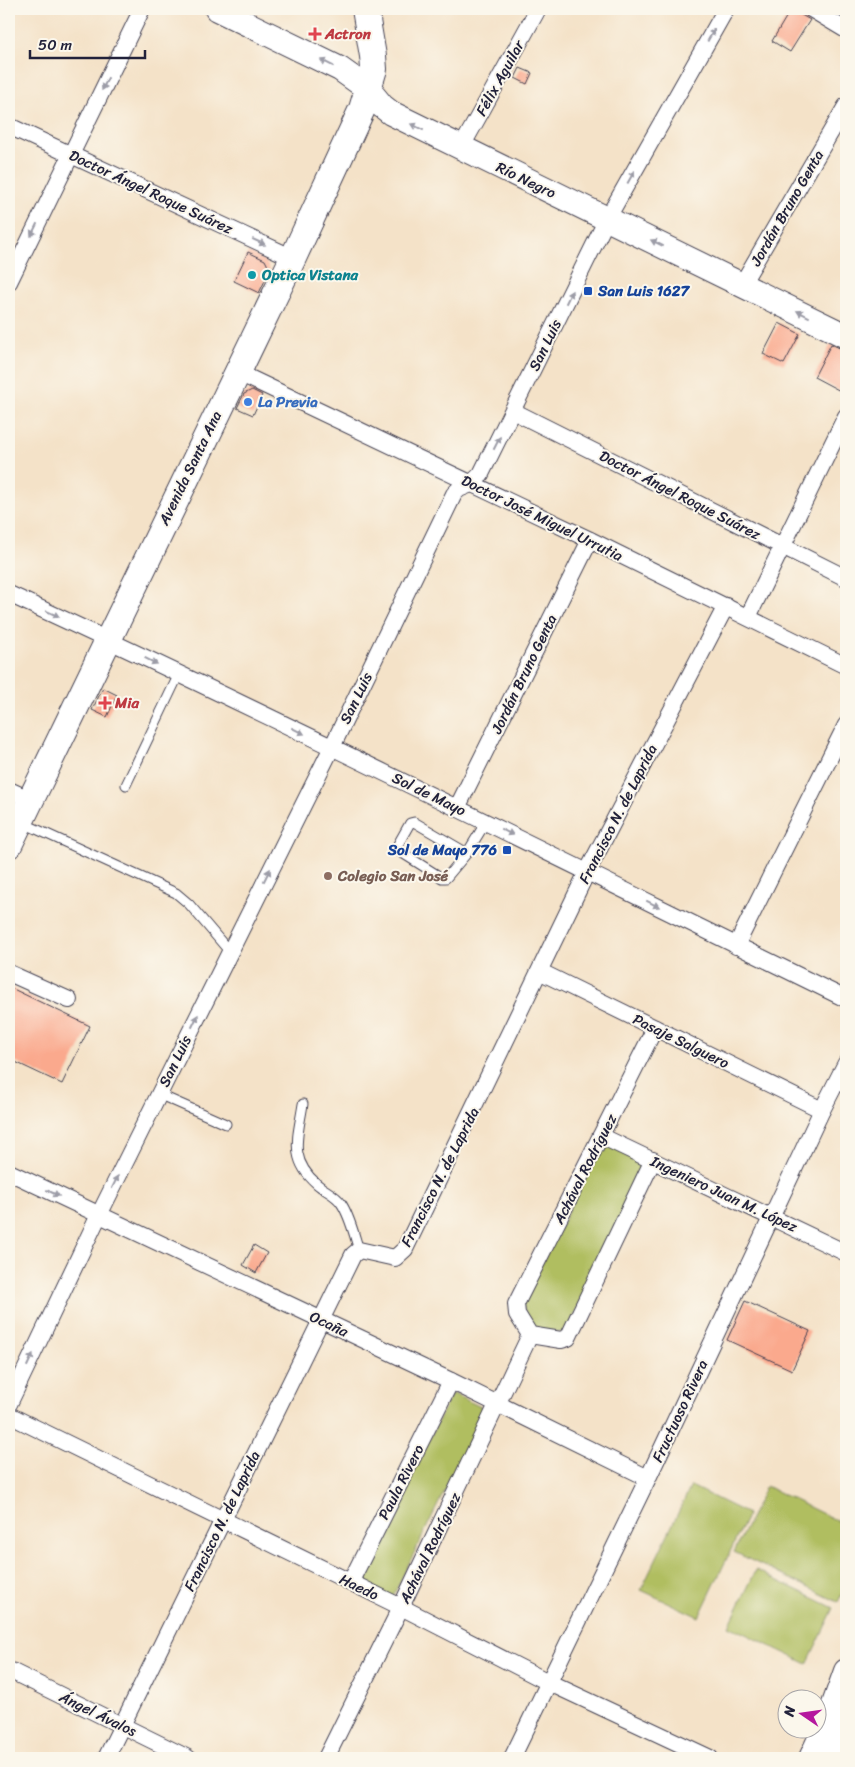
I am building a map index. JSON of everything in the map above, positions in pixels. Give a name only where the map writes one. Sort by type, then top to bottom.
[{"type":"main road","points":[[351,9],[358,60],[368,89]]},
{"type":"main road","name":"Avenida Santa Ana","points":[[9,845],[20,804],[107,639],[293,258],[362,109],[374,69],[365,9]]},
{"type":"street","points":[[9,282],[142,9]]},
{"type":"street","name":"Río Negro","points":[[217,9],[340,69],[368,89],[390,113],[846,336]]},
{"type":"street","name":"Félix Aguilar","points":[[461,148],[538,9]]},
{"type":"street","name":"San Luis","points":[[9,1404],[158,1094],[332,747],[454,494],[459,489],[471,484],[481,474],[607,219],[726,9]]},
{"type":"street","points":[[811,9],[846,30]]},
{"type":"street","name":"Jordán Bruno Genta","points":[[742,284],[846,106]]},
{"type":"street","name":"Doctor Ángel Roque Suárez","points":[[9,126],[293,258]]},
{"type":"street","name":"Doctor José Miguel Urrutia","points":[[237,372],[590,540],[846,666]]},
{"type":"street","name":"Doctor Ángel Roque Suárez","points":[[513,411],[846,578]]},
{"type":"street","points":[[748,617],[846,416]]},
{"type":"street","name":"Jordán Bruno Genta","points":[[457,808],[590,540]]},
{"type":"street","name":"Sol de Mayo","points":[[9,594],[332,747],[846,999]]},
{"type":"street","name":"Francisco N. de Laprida","points":[[106,1758],[353,1255],[360,1250],[395,1258],[406,1249],[541,972],[587,872],[726,606]]},
{"type":"street","points":[[736,946],[846,725]]},
{"type":"street","name":"Pasaje Salguero","points":[[541,972],[822,1110]]},
{"type":"street","points":[[9,973],[69,1000]]},
{"type":"street","name":"Achával Rodríguez","points":[[326,1758],[499,1404],[530,1335],[517,1314],[516,1304],[655,1028]]},
{"type":"street","name":"Fructuoso Rivera","points":[[512,1758],[550,1683],[846,1063]]},
{"type":"street","name":"Ingeniero Juan M. López","points":[[602,1136],[846,1253]]},
{"type":"street","points":[[530,1335],[561,1340],[568,1338],[653,1160]]},
{"type":"street","name":"Ocaña","points":[[9,1172],[451,1381],[648,1478]]},
{"type":"street","name":"Paula Rivero","points":[[350,1582],[451,1381]]},
{"type":"street","name":"Haedo","points":[[9,1415],[401,1607],[550,1683],[710,1758]]},
{"type":"street","name":"Ángel Ávalos","points":[[9,1670],[188,1758]]},
{"type":"street","points":[[834,1758],[841,1727],[846,1671]]},
{"type":"street","points":[[812,1758],[841,1727]]},
{"type":"lane","points":[[126,786],[179,674]]},
{"type":"lane","points":[[20,804],[176,893],[189,904],[229,951]]},
{"type":"lane","points":[[467,853],[417,822],[410,823],[397,846],[398,851],[442,878],[449,875],[467,853],[486,822]]},
{"type":"lane","points":[[158,1094],[226,1124]]},
{"type":"lane","points":[[303,1104],[297,1142],[298,1160],[305,1172],[318,1185],[340,1201],[346,1211],[360,1250]]},
{"type":"green space","points":[[604,1140],[648,1161],[566,1333],[533,1331],[522,1303]]},
{"type":"green space","points":[[452,1393],[485,1409],[392,1598],[358,1581]]},
{"type":"green space","points":[[691,1486],[748,1514],[699,1617],[641,1590]]},
{"type":"green space","points":[[766,1486],[846,1525],[846,1585],[838,1602],[734,1552]]},
{"type":"green space","points":[[756,1570],[834,1608],[807,1664],[729,1626]]},
{"type":"building","points":[[791,9],[810,20],[790,52],[772,41]]},
{"type":"building","points":[[520,68],[532,73],[527,84],[515,78]]},
{"type":"building","name":"Optica Vistana","points":[[248,252],[265,260],[270,270],[259,293],[234,281]]},
{"type":"building","points":[[779,323],[800,334],[784,364],[763,354]]},
{"type":"building","points":[[831,344],[846,351],[846,394],[814,377]]},
{"type":"building","name":"La Previa","points":[[252,390],[262,395],[253,415],[237,408],[244,394]]},
{"type":"building","name":"Mia","points":[[103,688],[117,695],[107,717],[92,710]]},
{"type":"building","points":[[9,987],[90,1026],[62,1084],[9,1059]]},
{"type":"building","points":[[254,1245],[267,1253],[256,1273],[243,1265]]},
{"type":"building","points":[[745,1301],[810,1331],[792,1370],[727,1340]]},
{"type":"place","name":"Actron","points":[[315,34]]},
{"type":"place","name":"Optica Vistana","points":[[252,275]]},
{"type":"place","name":"San Luis 1627","points":[[588,291]]},
{"type":"place","name":"La Previa","points":[[248,402]]},
{"type":"place","name":"Mia","points":[[105,703]]},
{"type":"place","name":"Sol de Mayo 776","points":[[507,850]]},
{"type":"place","name":"Colegio San José","points":[[328,876]]}]
